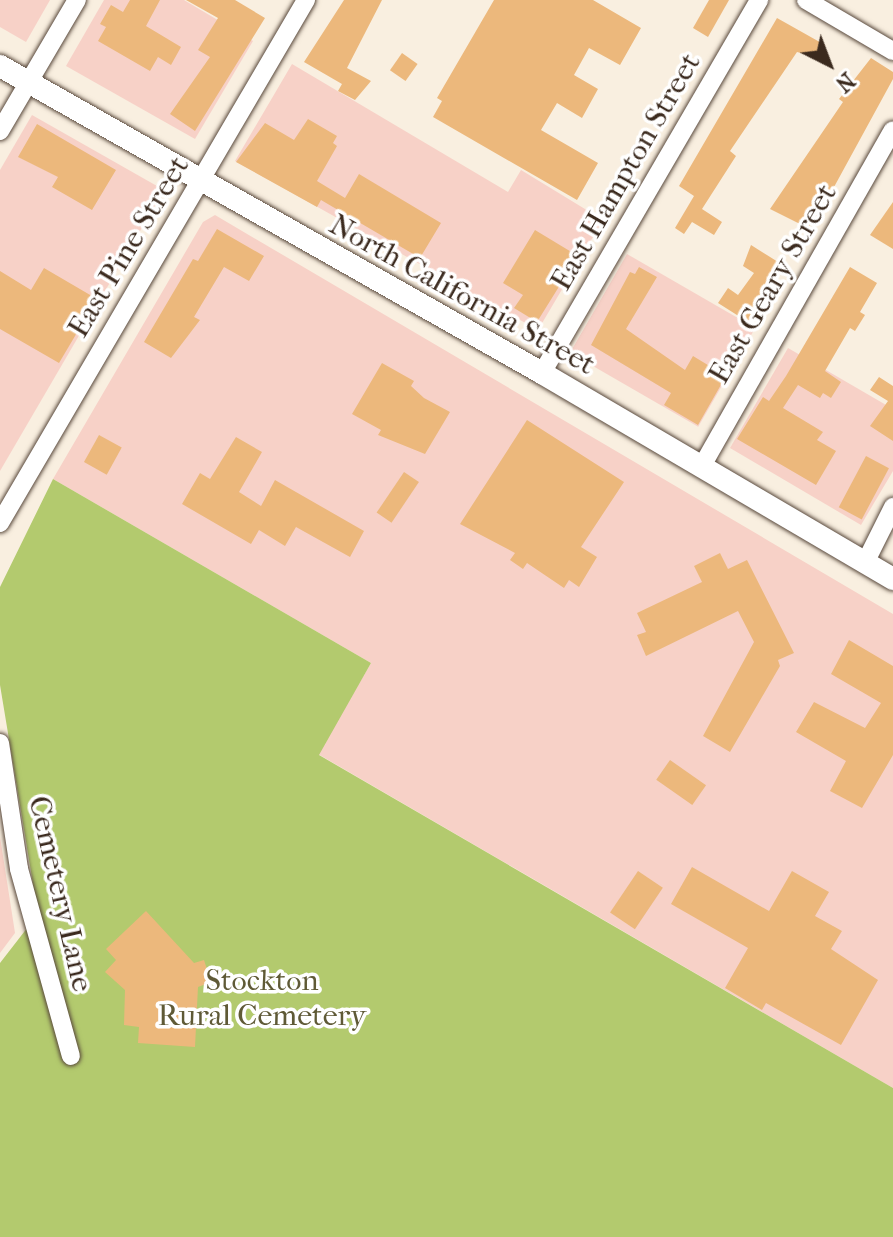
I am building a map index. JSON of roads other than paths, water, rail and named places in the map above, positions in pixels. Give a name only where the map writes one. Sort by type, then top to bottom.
[{"type":"street","points":[[0,131],[77,0]]},
{"type":"street","name":"East Pine Street","points":[[0,523],[306,0]]},
{"type":"street","name":"East Hampton Street","points":[[542,373],[759,0]]},
{"type":"street","points":[[806,0],[893,51]]},
{"type":"street","points":[[836,17],[846,0]]},
{"type":"street","name":"North California Street","points":[[0,66],[542,373],[893,579]]},
{"type":"street","name":"East Geary Street","points":[[702,466],[893,130]]},
{"type":"street","points":[[865,563],[893,507]]},
{"type":"street","name":"Cemetery Lane","points":[[0,743],[22,883],[71,1056]]},
{"type":"park label","name":"Stockton Rural Cemetery","points":[[262,998]]}]
